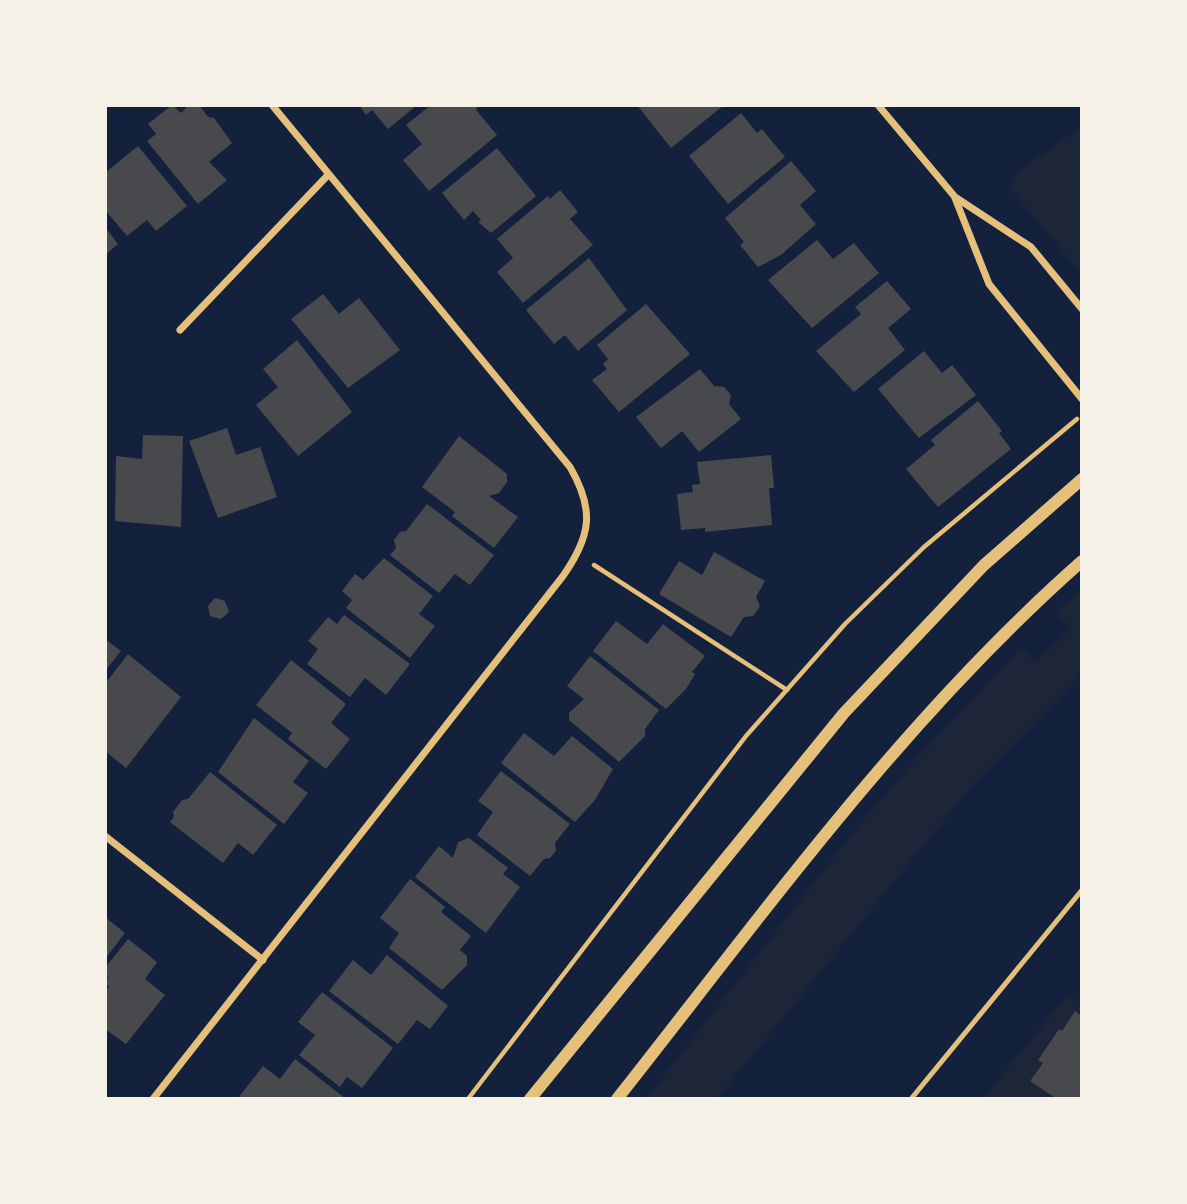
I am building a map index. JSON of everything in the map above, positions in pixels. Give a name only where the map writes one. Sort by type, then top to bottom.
[{"type":"street","points":[[153,1099],[577,555],[586,532],[587,509],[581,485],[570,467],[272,105]]},
{"type":"street","points":[[878,105],[954,197],[1031,247],[1082,309]]},
{"type":"street","points":[[180,330],[328,175]]},
{"type":"street","points":[[954,197],[989,284],[1082,399]]},
{"type":"street","points":[[537,1096],[844,713],[984,565],[1082,479]]},
{"type":"street","points":[[617,1099],[883,762],[1023,614],[1082,561]]},
{"type":"street","points":[[105,836],[263,960]]},
{"type":"lane","points":[[911,1099],[1082,890]]},
{"type":"path","points":[[468,1099],[746,736],[845,624],[924,547],[1082,414]]},
{"type":"path","points":[[577,555],[787,690]]},
{"type":"shaded area","points":[[1082,127],[1082,275],[1010,188],[1019,170]]},
{"type":"shaded area","points":[[1082,589],[1082,674],[971,787],[717,1099],[646,1099],[856,829],[916,759],[1021,648],[1035,662],[1071,629],[1055,613]]},
{"type":"shaded area","points":[[1068,995],[1082,1003],[1082,1016],[1075,1012],[1062,1031],[1058,1029],[1038,1060],[1043,1063],[1030,1081],[1057,1099],[982,1099]]},
{"type":"building","points":[[172,105],[181,113],[189,105],[199,105],[208,117],[214,118],[232,143],[209,162],[227,180],[198,204],[147,141],[156,134],[148,124]]},
{"type":"building","points":[[359,105],[417,105],[388,129],[372,110],[366,115]]},
{"type":"building","points":[[431,105],[478,105],[476,110],[497,135],[429,191],[403,160],[422,144],[406,125]]},
{"type":"building","points":[[637,105],[724,105],[671,148]]},
{"type":"building","points":[[741,113],[757,133],[762,129],[785,157],[728,204],[689,156]]},
{"type":"building","points":[[138,146],[187,206],[156,231],[147,220],[127,236],[105,210],[105,173]]},
{"type":"building","points":[[497,148],[536,196],[491,233],[478,222],[481,220],[473,211],[464,220],[442,193]]},
{"type":"building","points":[[791,161],[816,191],[800,205],[816,224],[781,255],[758,267],[740,245],[744,242],[725,218]]},
{"type":"building","points":[[560,190],[578,212],[570,219],[593,245],[523,303],[497,272],[513,258],[497,239],[548,196],[550,199]]},
{"type":"building","points":[[105,227],[118,244],[105,255]]},
{"type":"building","points":[[817,240],[833,259],[854,243],[879,273],[812,328],[768,280]]},
{"type":"building","points":[[589,258],[627,310],[578,351],[565,335],[554,344],[526,310]]},
{"type":"building","points":[[887,281],[911,309],[888,328],[905,350],[854,392],[816,351],[861,314],[855,307]]},
{"type":"building","points":[[323,294],[339,314],[359,298],[400,350],[348,388],[291,319]]},
{"type":"building","points":[[646,304],[690,354],[619,412],[592,380],[607,369],[603,364],[608,359],[597,345]]},
{"type":"building","points":[[297,340],[352,412],[298,456],[256,405],[278,387],[263,369]]},
{"type":"building","points":[[924,351],[942,373],[952,365],[976,395],[919,438],[878,389]]},
{"type":"building","points":[[700,369],[714,386],[724,387],[731,395],[729,404],[741,419],[699,452],[682,431],[661,448],[636,417]]},
{"type":"building","points":[[978,401],[1002,431],[999,433],[1011,449],[938,507],[906,469],[935,445],[931,440]]},
{"type":"building","points":[[227,428],[236,455],[260,447],[277,497],[218,518],[189,441]]},
{"type":"building","points":[[143,435],[183,436],[181,527],[115,521],[116,456],[142,459]]},
{"type":"building","points":[[459,436],[507,474],[507,482],[499,493],[489,496],[518,517],[494,548],[452,516],[455,512],[422,487]]},
{"type":"building","points":[[771,455],[774,488],[769,488],[772,525],[705,532],[705,528],[681,530],[677,494],[693,492],[692,485],[700,484],[697,462]]},
{"type":"building","points":[[427,504],[494,555],[470,585],[455,574],[439,593],[390,555],[396,548],[394,540],[400,532],[406,531]]},
{"type":"building","points":[[714,552],[765,581],[756,597],[760,606],[753,616],[744,617],[731,637],[659,594],[679,561],[702,575]]},
{"type":"building","points":[[384,558],[433,596],[419,614],[435,626],[410,658],[346,608],[352,600],[342,591],[355,574],[363,580]]},
{"type":"building","points":[[215,598],[225,601],[229,612],[221,619],[210,616],[208,606]]},
{"type":"building","points":[[344,615],[410,664],[386,695],[365,678],[350,697],[307,664],[318,649],[308,641],[328,617],[337,624]]},
{"type":"building","points":[[616,621],[647,644],[663,624],[705,656],[692,672],[695,674],[686,689],[666,709],[593,651]]},
{"type":"building","points":[[105,639],[121,651],[105,671]]},
{"type":"building","points":[[128,654],[181,697],[126,768],[105,751],[105,684]]},
{"type":"building","points":[[590,656],[659,710],[645,729],[645,736],[619,762],[569,720],[569,713],[584,699],[567,686]]},
{"type":"building","points":[[291,660],[346,704],[331,723],[350,739],[326,769],[288,739],[292,733],[256,705]]},
{"type":"building","points":[[254,718],[309,761],[293,782],[308,793],[284,824],[218,772]]},
{"type":"building","points":[[524,733],[554,756],[572,736],[613,769],[595,800],[575,822],[501,763]]},
{"type":"building","points":[[501,771],[570,824],[555,843],[556,851],[550,858],[544,859],[530,876],[477,835],[493,812],[478,801]]},
{"type":"building","points":[[210,772],[277,825],[253,855],[238,843],[223,863],[170,822],[174,817],[173,812],[182,800],[188,799]]},
{"type":"building","points":[[469,838],[508,868],[503,874],[520,887],[486,933],[415,877],[439,846],[453,858],[458,842]]},
{"type":"building","points":[[410,879],[445,907],[441,912],[471,936],[460,950],[467,956],[467,965],[442,990],[389,948],[399,933],[380,918]]},
{"type":"building","points":[[105,917],[125,933],[105,959]]},
{"type":"building","points":[[128,939],[157,962],[145,979],[165,995],[126,1044],[105,1029],[105,992],[109,987],[105,983],[108,978],[105,968]]},
{"type":"building","points":[[387,955],[448,1006],[430,1029],[417,1020],[398,1044],[329,991],[353,960],[371,975]]},
{"type":"building","points":[[322,992],[393,1048],[362,1088],[347,1077],[340,1087],[299,1055],[315,1035],[298,1022]]},
{"type":"building","points":[[1075,1011],[1082,1016],[1082,1099],[1057,1099],[1030,1081],[1043,1063],[1038,1060]]},
{"type":"building","points":[[295,1059],[346,1099],[239,1097],[263,1066],[280,1079]]}]
